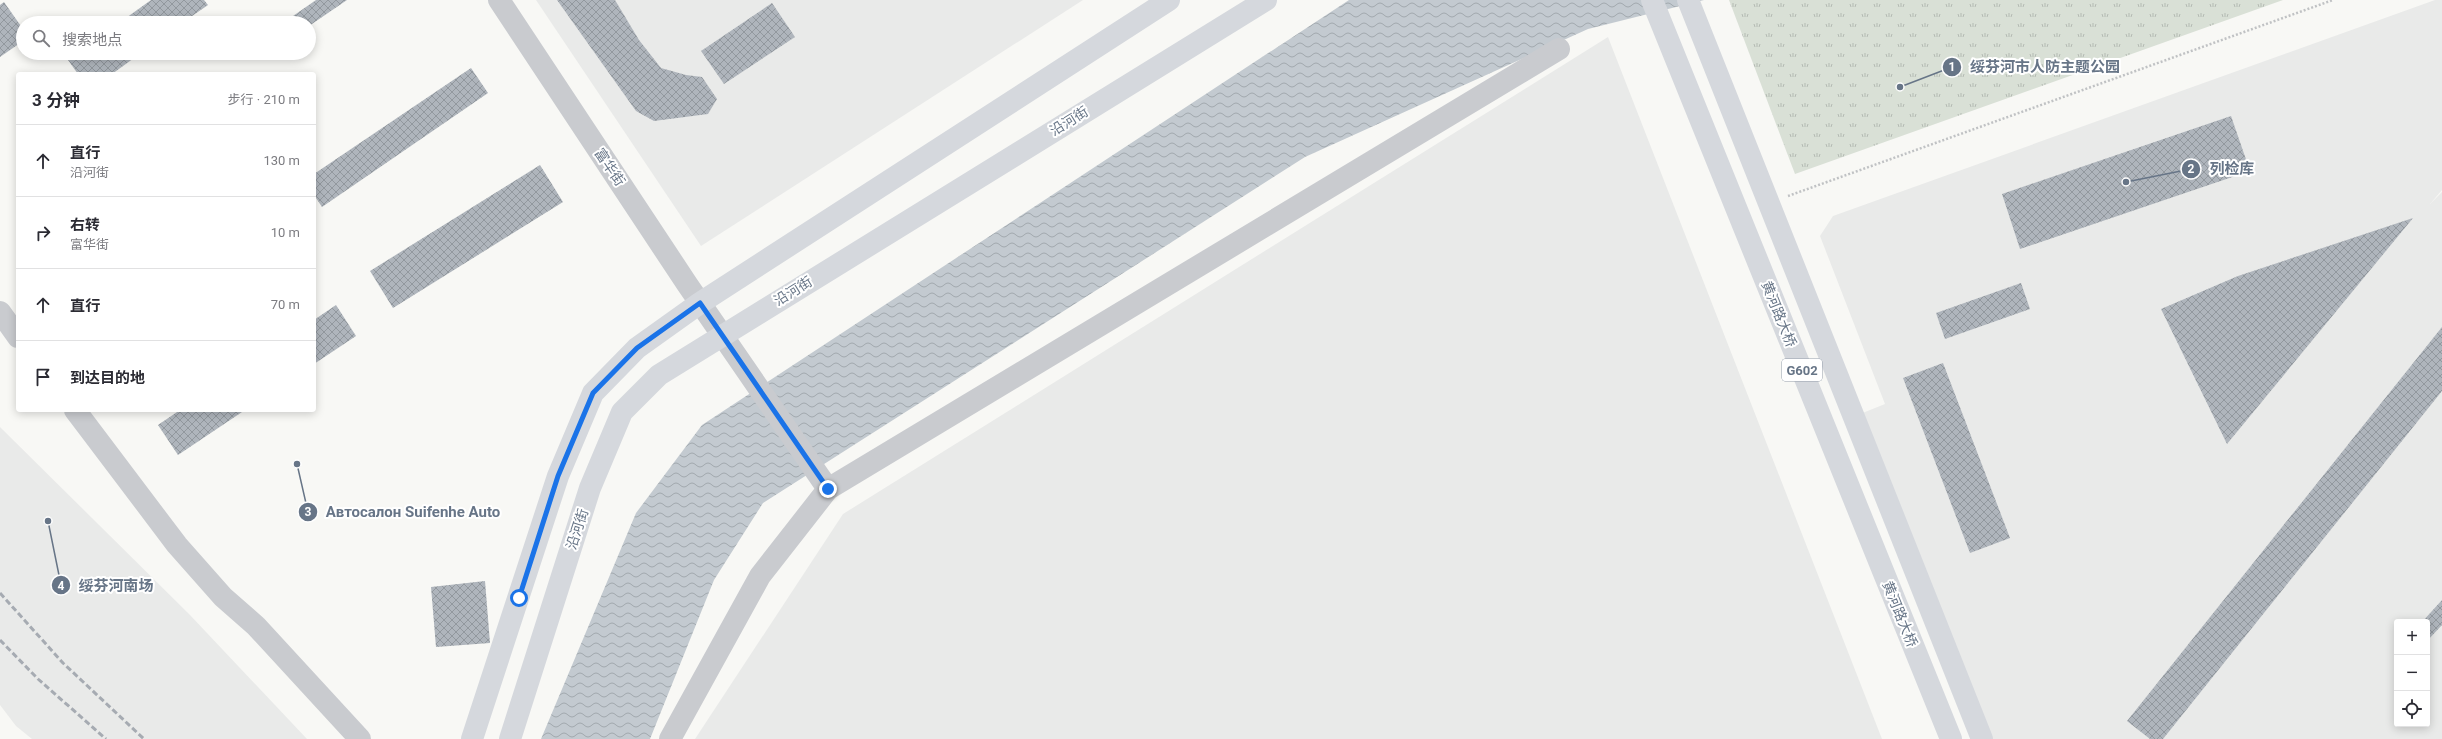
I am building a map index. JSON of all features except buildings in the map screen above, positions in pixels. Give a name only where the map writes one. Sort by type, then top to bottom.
[{"type":"main road","points":[[472,739],[558,476],[593,393],[637,348],[700,303],[1169,0]]},
{"type":"main road","name":"沿河街","points":[[510,739],[590,488],[622,412],[659,375],[1266,0]]},
{"type":"main road","name":"黄河路大桥","points":[[1652,0],[1951,739]]},
{"type":"main road","name":"黄河路大桥","points":[[1688,0],[1982,739]]},
{"type":"street","name":"富华街","points":[[498,0],[700,303],[828,489]]},
{"type":"street","points":[[670,739],[760,576],[828,489],[1559,49]]},
{"type":"street","points":[[0,312],[16,334]]},
{"type":"street","points":[[77,412],[182,551],[222,597],[256,626],[360,739]]},
{"type":"path","points":[[1769,203],[2333,0]]},
{"type":"shaded area","points":[[536,0],[1083,0],[701,246]]},
{"type":"shaded area","points":[[2435,0],[2442,0],[2442,190],[2430,204],[2442,192],[2442,739],[1990,739],[1860,414],[1885,404],[1820,236],[1833,216]]},
{"type":"shaded area","points":[[1608,37],[1882,739],[695,739],[843,514]]},
{"type":"shaded area","points":[[0,427],[190,615],[307,739],[32,739],[16,726],[0,705]]},
{"type":"green space","points":[[1729,0],[2283,0],[1795,174]]},
{"type":"water","points":[[1349,0],[1704,0],[1588,29],[1305,157],[763,503],[714,580],[650,739],[541,739],[636,513],[702,425]]},
{"type":"railway","points":[[0,593],[63,663],[144,739]]},
{"type":"railway","points":[[0,640],[38,679],[106,739]]},
{"type":"place","name":"绥芬河市人防主题公园","points":[[1900,87]]},
{"type":"place","name":"列检库","points":[[2126,182]]},
{"type":"place","name":"Автосалон Suifenhe Auto","points":[[297,464]]},
{"type":"place","name":"绥芬河南场","points":[[48,521]]},
{"type":"route","points":[[519,598],[558,476],[593,393],[637,348],[700,303],[828,489]]}]
